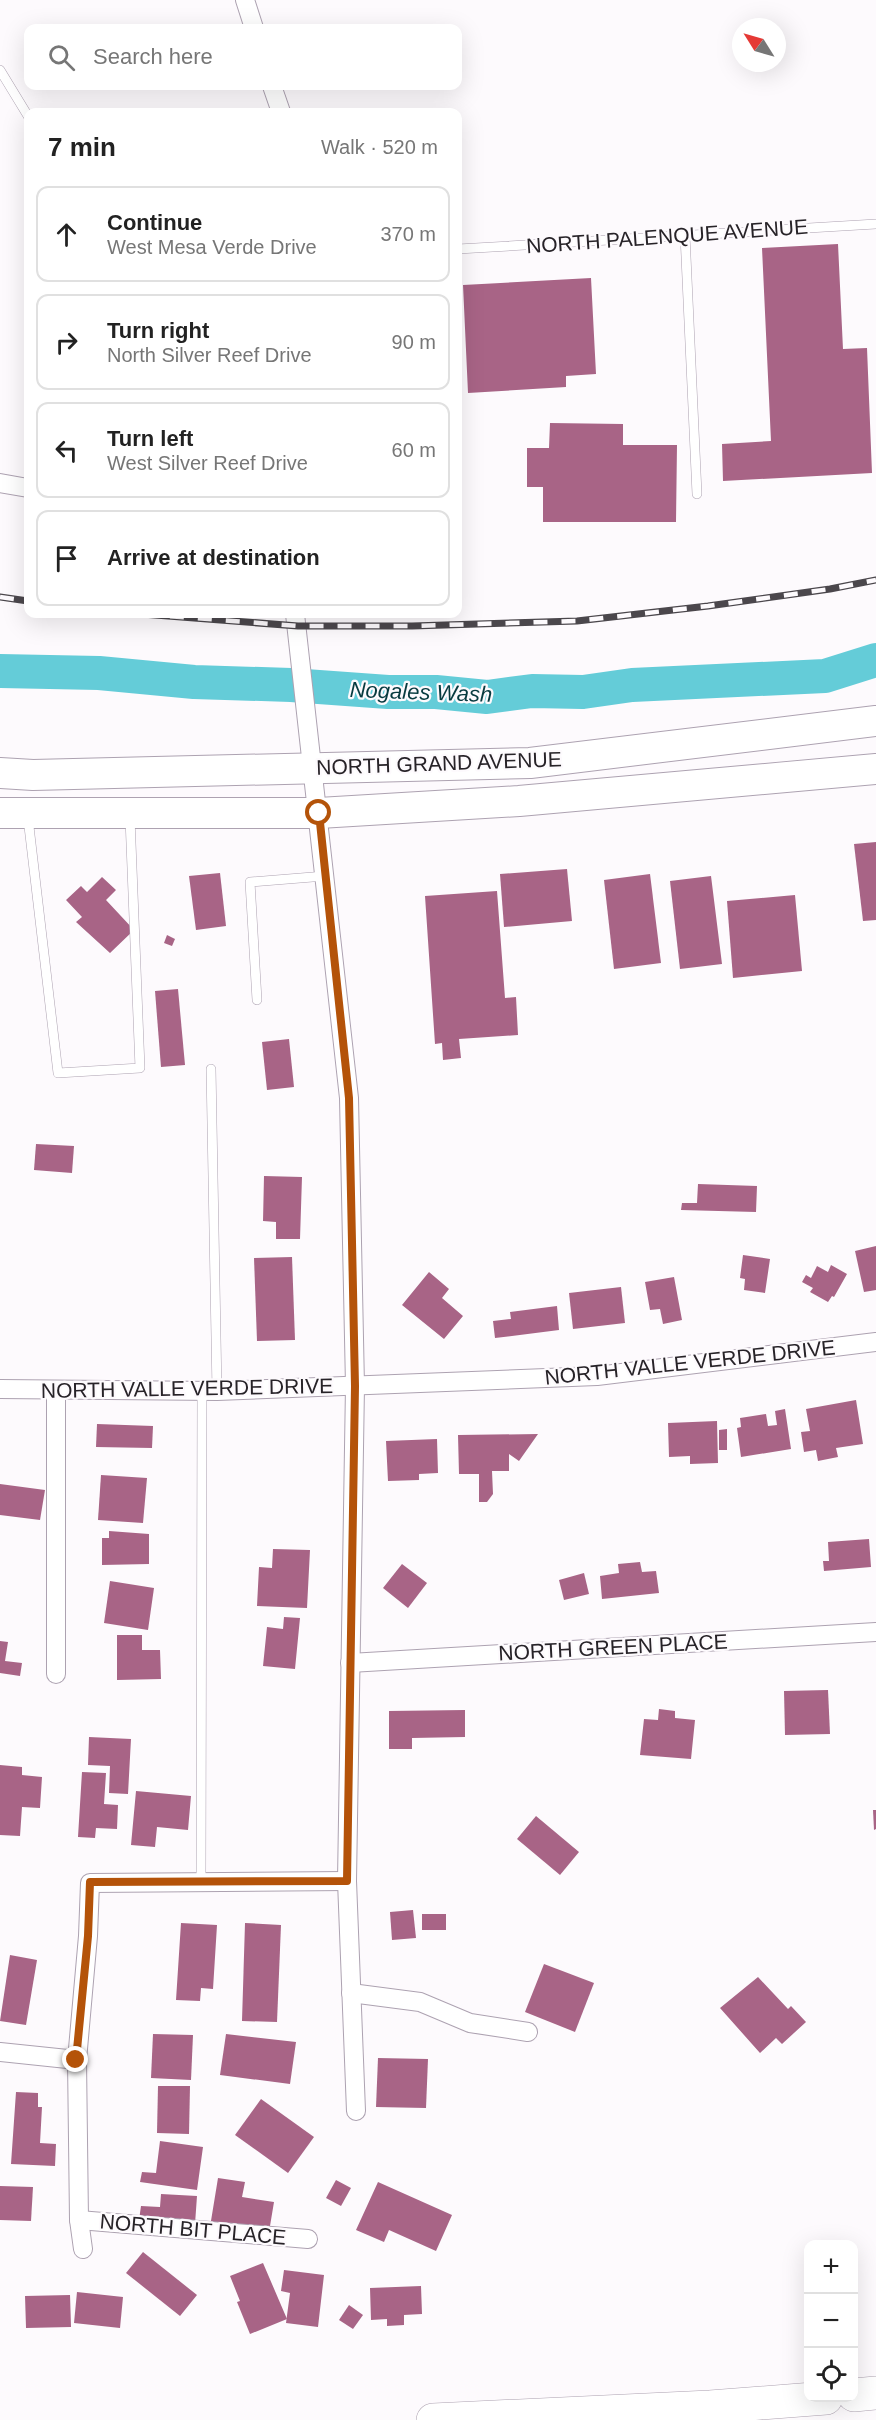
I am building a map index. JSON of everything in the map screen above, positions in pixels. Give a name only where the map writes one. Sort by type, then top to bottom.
[{"type":"highway","points":[[858,2395],[876,2393]]},
{"type":"highway","points":[[433,2420],[710,2407],[804,2399]]},
{"type":"main road","name":"NORTH GRAND AVENUE","points":[[0,773],[33,775],[530,763],[876,721]]},
{"type":"main road","name":"NORTH GRAND AVENUE","points":[[13,813],[319,813],[519,801],[876,769]]},
{"type":"street","points":[[245,0],[253,24]]},
{"type":"street","points":[[273,90],[280,108]]},
{"type":"street","points":[[0,483],[24,487]]},
{"type":"street","points":[[296,618],[349,1098],[355,1386],[347,1881],[356,2110]]},
{"type":"street","name":"NORTH VALLE VERDE DRIVE","points":[[0,1389],[210,1391],[597,1376],[876,1342]]},
{"type":"street","points":[[56,1390],[56,1674]]},
{"type":"street","name":"NORTH GREEN PLACE","points":[[350,1663],[876,1632]]},
{"type":"street","points":[[83,2250],[79,2220],[76,2060],[88,1936],[90,1882],[347,1881]]},
{"type":"street","points":[[351,1993],[420,2002],[470,2023],[528,2032]]},
{"type":"street","points":[[0,2052],[76,2060]]},
{"type":"street","name":"NORTH BIT PLACE","points":[[79,2220],[308,2239]]},
{"type":"lane","points":[[0,70],[24,109]]},
{"type":"lane","name":"NORTH PALENQUE AVENUE","points":[[462,249],[876,224]]},
{"type":"lane","points":[[685,235],[697,494]]},
{"type":"lane","points":[[13,813],[58,1073],[140,1068],[130,814]]},
{"type":"lane","points":[[257,1000],[250,882],[326,876]]},
{"type":"lane","points":[[201,1882],[210,1391],[211,1069]]},
{"type":"building","points":[[838,244],[843,349],[867,348],[872,473],[723,481],[722,444],[771,441],[762,248]]},
{"type":"building","points":[[591,278],[596,374],[566,376],[566,387],[468,393],[463,285]]},
{"type":"building","points":[[550,423],[623,424],[623,445],[677,445],[676,522],[543,522],[543,487],[527,487],[527,448],[549,448]]},
{"type":"building","points":[[876,842],[876,920],[863,921],[854,844]]},
{"type":"building","points":[[567,869],[572,921],[504,927],[500,874]]},
{"type":"building","points":[[220,873],[226,926],[196,930],[189,876]]},
{"type":"building","points":[[650,874],[661,963],[614,969],[604,880]]},
{"type":"building","points":[[711,876],[722,964],[680,969],[670,881]]},
{"type":"building","points":[[102,877],[116,890],[106,900],[134,930],[110,953],[76,922],[82,917],[66,900],[81,886],[87,892]]},
{"type":"building","points":[[497,891],[505,998],[516,997],[518,1035],[459,1039],[461,1058],[443,1060],[442,1043],[435,1044],[425,896]]},
{"type":"building","points":[[795,895],[802,971],[733,978],[727,901]]},
{"type":"building","points":[[167,935],[175,939],[172,946],[164,943]]},
{"type":"building","points":[[178,989],[185,1065],[161,1067],[155,991]]},
{"type":"building","points":[[289,1039],[294,1087],[267,1090],[262,1042]]},
{"type":"building","points":[[36,1144],[74,1146],[72,1173],[34,1170]]},
{"type":"building","points":[[264,1176],[302,1177],[300,1239],[276,1239],[276,1222],[263,1221]]},
{"type":"building","points":[[698,1184],[757,1186],[756,1212],[681,1210],[682,1203],[697,1203]]},
{"type":"building","points":[[876,1246],[876,1290],[864,1292],[855,1251]]},
{"type":"building","points":[[743,1255],[770,1259],[765,1293],[744,1290],[745,1279],[740,1278]]},
{"type":"building","points":[[292,1257],[295,1340],[257,1341],[254,1258]]},
{"type":"building","points":[[831,1265],[847,1274],[834,1297],[832,1296],[828,1302],[810,1292],[813,1288],[802,1282],[806,1275],[811,1278],[817,1266],[828,1272]]},
{"type":"building","points":[[429,1272],[449,1289],[442,1298],[463,1316],[444,1339],[402,1305]]},
{"type":"building","points":[[674,1277],[682,1320],[663,1324],[660,1309],[650,1310],[645,1282]]},
{"type":"building","points":[[621,1287],[625,1323],[573,1329],[569,1293]]},
{"type":"building","points":[[557,1306],[559,1330],[495,1338],[493,1321],[511,1319],[510,1312]]},
{"type":"building","points":[[856,1400],[863,1444],[836,1448],[838,1457],[818,1461],[816,1450],[804,1452],[801,1432],[810,1431],[806,1409]]},
{"type":"building","points":[[785,1409],[791,1449],[741,1457],[737,1428],[741,1427],[740,1418],[766,1414],[768,1426],[777,1425],[775,1411]]},
{"type":"building","points":[[717,1421],[718,1463],[690,1464],[690,1456],[669,1457],[668,1423]]},
{"type":"building","points":[[97,1424],[153,1426],[152,1448],[96,1447]]},
{"type":"building","points":[[727,1429],[727,1450],[719,1450],[719,1430]]},
{"type":"building","points":[[538,1434],[519,1461],[509,1454],[509,1471],[492,1471],[493,1494],[487,1502],[479,1502],[479,1474],[459,1474],[458,1435]]},
{"type":"building","points":[[437,1439],[438,1473],[419,1474],[419,1480],[388,1481],[386,1441]]},
{"type":"building","points":[[101,1475],[147,1478],[143,1523],[98,1520]]},
{"type":"building","points":[[0,1484],[45,1490],[40,1520],[0,1515]]},
{"type":"building","points":[[109,1531],[149,1534],[149,1564],[102,1565],[102,1538],[109,1538]]},
{"type":"building","points":[[869,1539],[871,1567],[824,1571],[823,1561],[829,1561],[828,1542]]},
{"type":"building","points":[[273,1549],[310,1550],[307,1608],[257,1606],[259,1567],[272,1568]]},
{"type":"building","points":[[640,1562],[642,1572],[656,1571],[659,1593],[602,1599],[600,1576],[619,1573],[618,1564]]},
{"type":"building","points":[[402,1564],[427,1583],[408,1608],[383,1588]]},
{"type":"building","points":[[584,1573],[589,1594],[564,1600],[559,1580]]},
{"type":"building","points":[[110,1581],[154,1588],[148,1630],[104,1623]]},
{"type":"building","points":[[284,1617],[300,1618],[295,1669],[263,1666],[267,1627],[283,1629]]},
{"type":"building","points":[[117,1635],[142,1635],[142,1650],[160,1650],[161,1679],[117,1680]]},
{"type":"building","points":[[0,1641],[8,1642],[5,1661],[22,1663],[20,1676],[0,1673]]},
{"type":"building","points":[[828,1690],[830,1734],[785,1735],[784,1691]]},
{"type":"building","points":[[659,1709],[675,1711],[675,1718],[695,1720],[691,1759],[640,1755],[644,1719],[658,1720]]},
{"type":"building","points":[[465,1710],[465,1737],[412,1738],[412,1749],[389,1749],[389,1711]]},
{"type":"building","points":[[89,1737],[131,1739],[128,1794],[109,1793],[110,1766],[88,1765]]},
{"type":"building","points":[[0,1765],[22,1767],[22,1775],[42,1777],[40,1808],[22,1807],[20,1836],[0,1835]]},
{"type":"building","points":[[82,1772],[106,1773],[104,1804],[118,1805],[117,1829],[96,1828],[95,1838],[78,1837]]},
{"type":"building","points":[[136,1791],[191,1796],[188,1830],[157,1827],[155,1847],[131,1845]]},
{"type":"building","points":[[873,1810],[876,1810],[876,1829],[874,1830]]},
{"type":"building","points":[[536,1816],[579,1852],[560,1875],[517,1839]]},
{"type":"building","points":[[413,1910],[416,1938],[392,1940],[390,1912]]},
{"type":"building","points":[[422,1914],[446,1914],[446,1930],[422,1930]]},
{"type":"building","points":[[181,1923],[217,1925],[213,1989],[201,1988],[200,2001],[176,2000]]},
{"type":"building","points":[[245,1923],[281,1925],[277,2022],[242,2021]]},
{"type":"building","points":[[10,1955],[37,1960],[26,2025],[0,2021]]},
{"type":"building","points":[[544,1964],[594,1983],[575,2032],[525,2012]]},
{"type":"building","points":[[758,1977],[788,2009],[791,2006],[806,2022],[782,2044],[776,2038],[760,2053],[720,2008]]},
{"type":"building","points":[[153,2034],[193,2035],[191,2080],[151,2078]]},
{"type":"building","points":[[226,2034],[296,2042],[290,2084],[220,2075]]},
{"type":"building","points":[[378,2058],[428,2059],[426,2108],[376,2107]]},
{"type":"building","points":[[158,2086],[190,2086],[189,2134],[157,2133]]},
{"type":"building","points":[[16,2092],[38,2093],[38,2107],[42,2107],[40,2143],[56,2144],[55,2166],[11,2164]]},
{"type":"building","points":[[261,2099],[314,2137],[288,2173],[235,2135]]},
{"type":"building","points":[[160,2141],[203,2147],[197,2190],[140,2182],[142,2172],[156,2173]]},
{"type":"building","points":[[218,2178],[245,2182],[242,2197],[274,2202],[269,2232],[210,2227]]},
{"type":"building","points":[[336,2180],[351,2188],[341,2206],[326,2198]]},
{"type":"building","points":[[378,2182],[452,2215],[436,2251],[389,2230],[384,2242],[356,2230]]},
{"type":"building","points":[[0,2186],[33,2187],[31,2221],[0,2220]]},
{"type":"building","points":[[161,2194],[197,2196],[195,2224],[139,2220],[141,2206],[160,2207]]},
{"type":"building","points":[[143,2252],[197,2295],[180,2316],[126,2273]]},
{"type":"building","points":[[263,2263],[287,2319],[250,2334],[237,2302],[240,2301],[230,2276]]},
{"type":"building","points":[[284,2270],[324,2275],[318,2327],[286,2323],[290,2293],[281,2291]]},
{"type":"building","points":[[421,2286],[422,2314],[404,2315],[404,2325],[387,2326],[387,2319],[371,2320],[370,2288]]},
{"type":"building","points":[[77,2292],[123,2297],[120,2328],[74,2323]]},
{"type":"building","points":[[70,2295],[71,2327],[26,2328],[25,2296]]},
{"type":"building","points":[[349,2305],[363,2315],[353,2329],[339,2320]]},
{"type":"waterway","name":"Nogales Wash","points":[[0,671],[99,673],[194,682],[291,685],[388,692],[436,692],[487,697],[532,691],[583,692],[632,685],[825,676],[876,660]]},
{"type":"railway","points":[[194,618],[298,626],[412,626],[577,621],[708,606],[830,589],[876,580]]},
{"type":"railway","points":[[0,597],[24,600]]},
{"type":"route","points":[[76,2060],[88,1936],[90,1882],[347,1881],[355,1386],[349,1098],[319,813]]}]
